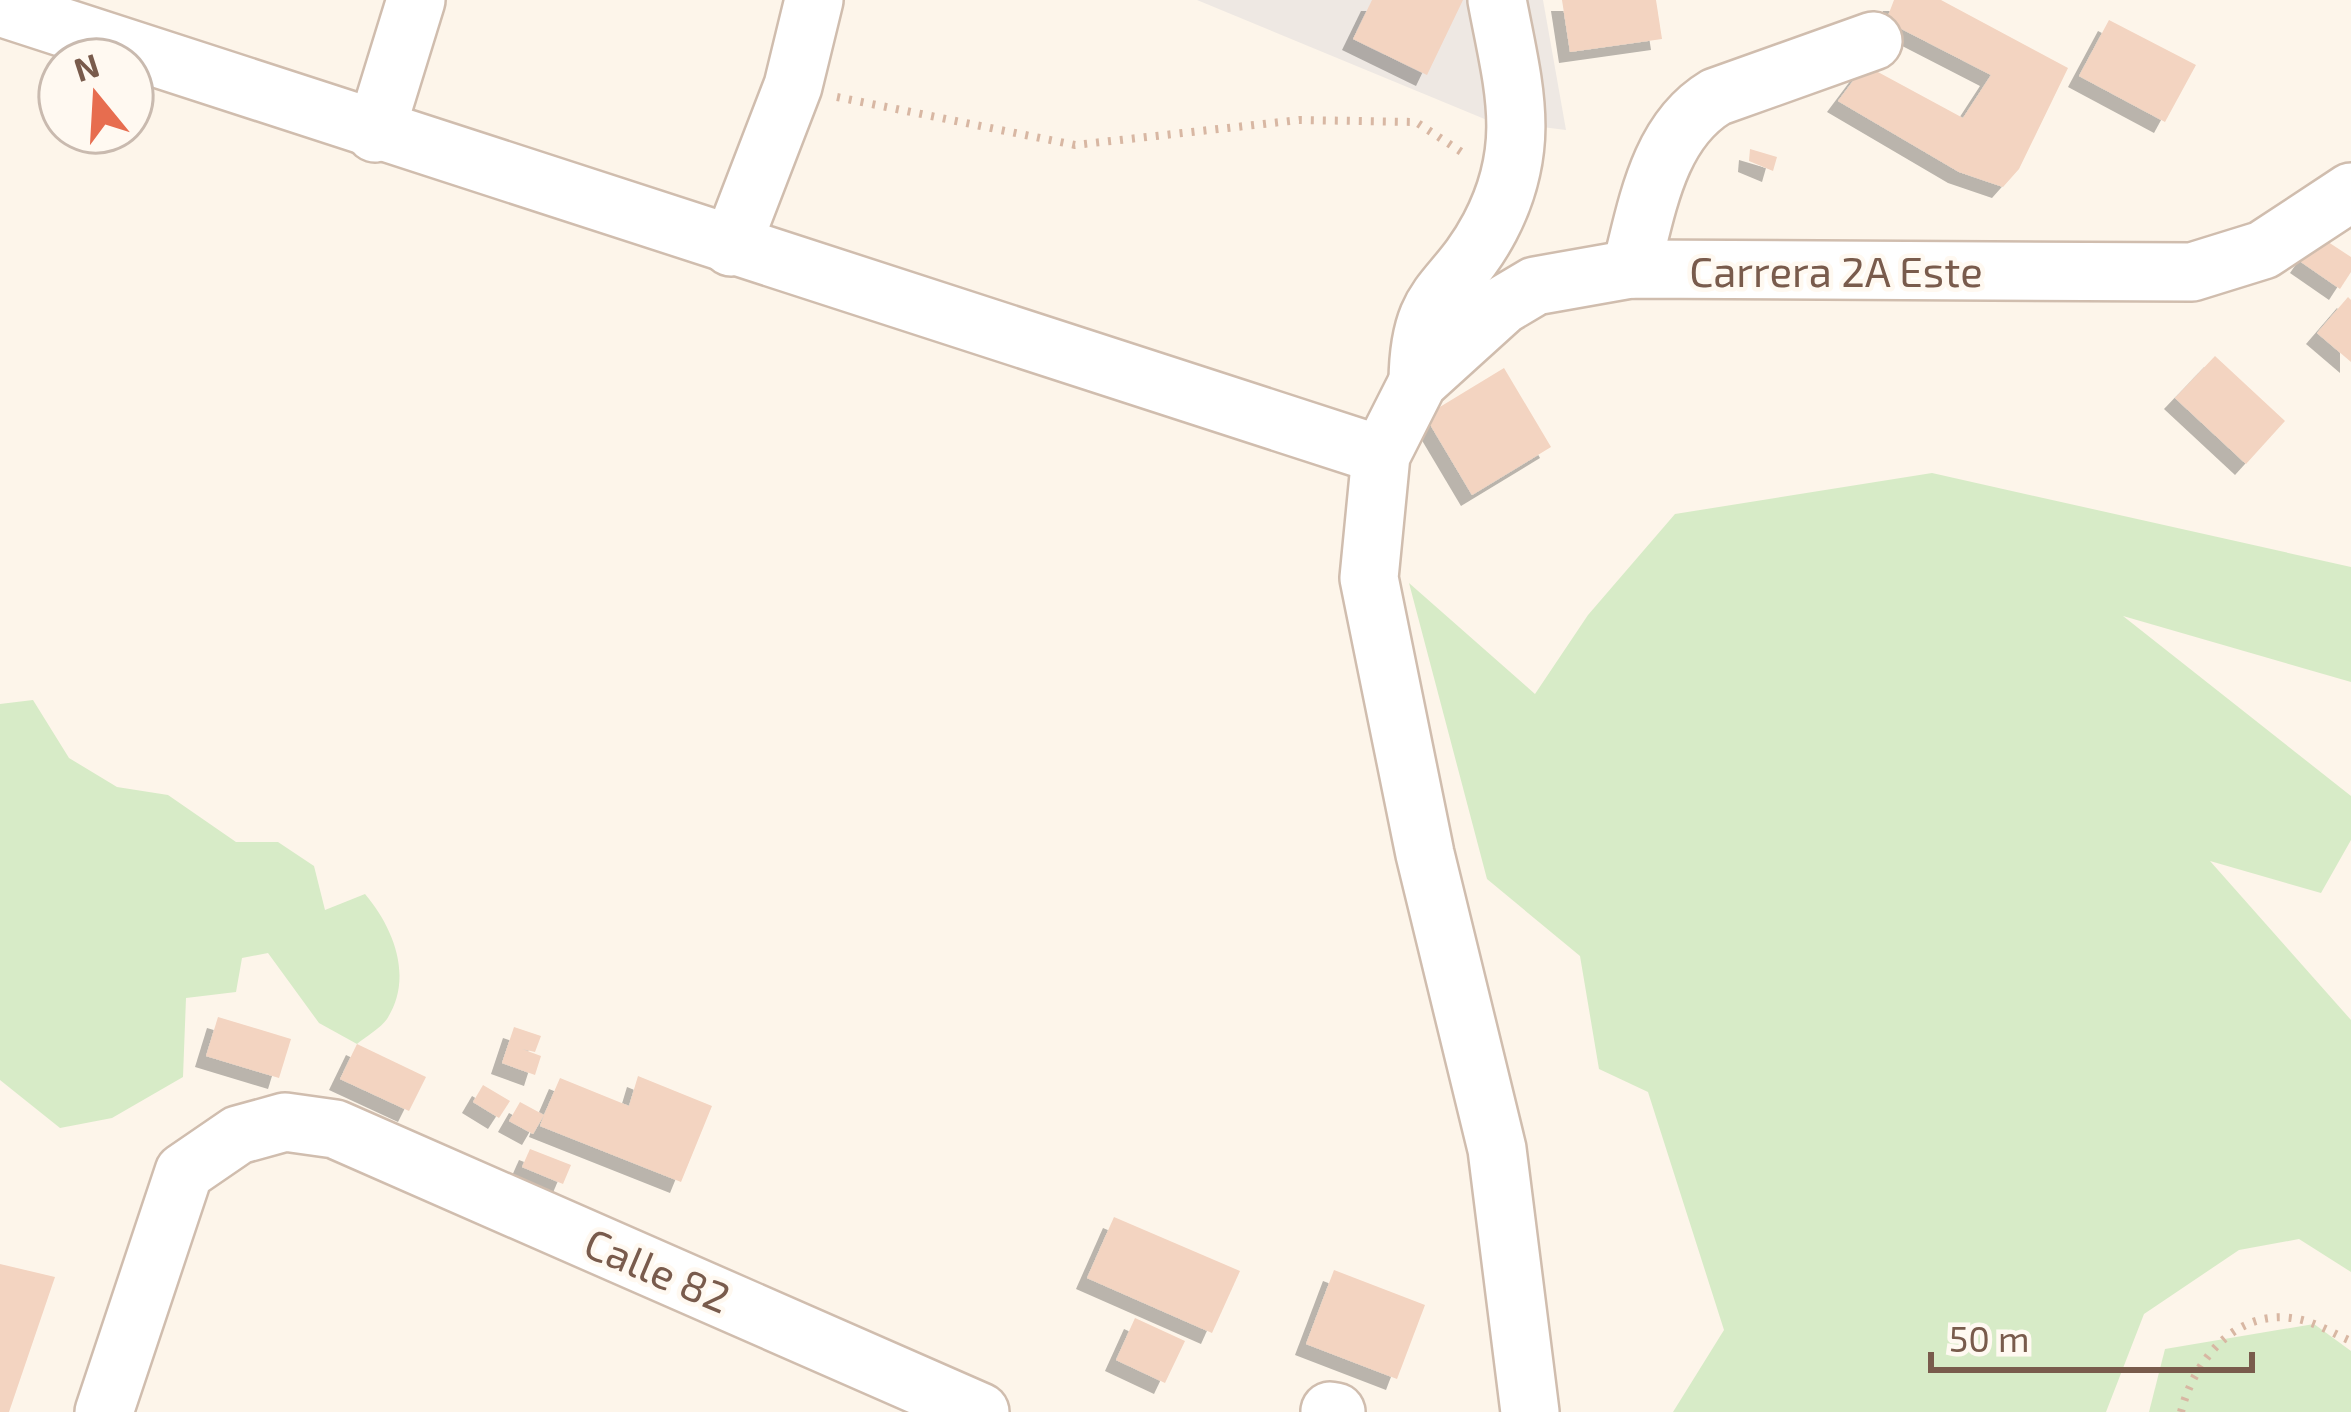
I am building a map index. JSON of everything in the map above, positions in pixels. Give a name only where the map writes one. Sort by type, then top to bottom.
[{"type":"street","points":[[375,133],[416,0]]},
{"type":"street","points":[[731,247],[793,86],[814,0]]},
{"type":"street","points":[[1418,382],[1424,316],[1489,229],[1507,182],[1520,124],[1497,0]]},
{"type":"street","points":[[0,7],[375,133],[1381,455],[1370,578],[1425,854],[1497,1150],[1530,1412]]},
{"type":"street","points":[[1631,269],[1652,191],[1680,127],[1694,111],[1873,41]]},
{"type":"street","name":"Carrera 2A Este","points":[[1381,455],[1418,382],[1503,305],[1535,286],[1631,269],[2192,272],[2263,250],[2351,192]]},
{"type":"street","name":"Calle 82","points":[[104,1412],[184,1172],[238,1136],[285,1122],[335,1129],[980,1412]]},
{"type":"path","points":[[793,86],[909,115],[1075,145],[1299,120],[1416,122],[1507,182]]},
{"type":"path","points":[[2181,1412],[2205,1357],[2235,1328],[2270,1318],[2298,1319],[2351,1341]]},
{"type":"shaded area","points":[[1197,0],[1543,0],[1566,130],[1487,120]]},
{"type":"green space","points":[[1932,473],[2351,567],[2351,682],[2123,616],[2351,796],[2351,840],[2321,893],[2210,861],[2351,1020],[2351,1272],[2299,1239],[2239,1250],[2144,1314],[2106,1412],[1673,1412],[1724,1330],[1648,1092],[1599,1069],[1580,956],[1487,879],[1409,583],[1535,694],[1588,615],[1675,514]]},
{"type":"green space","points":[[33,700],[69,758],[117,787],[168,795],[236,842],[278,842],[314,866],[325,910],[365,894],[397,953],[399,986],[384,1022],[357,1044],[319,1023],[268,953],[242,958],[236,992],[186,998],[183,1077],[112,1118],[60,1128],[0,1080],[0,704]]},
{"type":"green space","points":[[2314,1324],[2351,1351],[2351,1412],[2149,1412],[2165,1349]]},
{"type":"building","points":[[1372,0],[1463,0],[1427,75],[1353,39]]},
{"type":"building","points":[[1562,0],[1656,0],[1662,39],[1570,52]]},
{"type":"building","points":[[1894,0],[1941,0],[2068,68],[2019,169],[2003,187],[1959,172],[1838,101],[1865,65],[1963,118],[1991,75],[1886,21]]},
{"type":"building","points":[[2109,20],[2196,65],[2165,122],[2079,76]]},
{"type":"building","points":[[1750,149],[1777,157],[1773,171],[1749,161]]},
{"type":"building","points":[[2319,236],[2351,257],[2351,272],[2340,289],[2301,262]]},
{"type":"building","points":[[2348,297],[2351,300],[2351,362],[2317,333]]},
{"type":"building","points":[[2215,356],[2285,421],[2246,464],[2175,398]]},
{"type":"building","points":[[1504,368],[1551,447],[1472,495],[1425,416]]},
{"type":"building","points":[[218,1017],[291,1039],[279,1078],[206,1056]]},
{"type":"building","points":[[514,1027],[541,1036],[535,1052],[522,1049],[541,1056],[535,1075],[502,1063]]},
{"type":"building","points":[[357,1044],[426,1077],[409,1111],[340,1079]]},
{"type":"building","points":[[638,1076],[712,1106],[681,1182],[540,1126],[560,1078],[629,1106]]},
{"type":"building","points":[[483,1085],[510,1101],[499,1118],[473,1102]]},
{"type":"building","points":[[520,1102],[544,1115],[533,1134],[509,1121]]},
{"type":"building","points":[[530,1149],[571,1165],[563,1184],[522,1167]]},
{"type":"building","points":[[1114,1217],[1240,1271],[1212,1333],[1087,1278]]},
{"type":"building","points":[[0,1264],[55,1277],[9,1412],[0,1412]]},
{"type":"building","points":[[1334,1270],[1425,1305],[1397,1379],[1306,1344]]},
{"type":"building","points":[[1135,1318],[1185,1341],[1165,1383],[1116,1360]]}]
